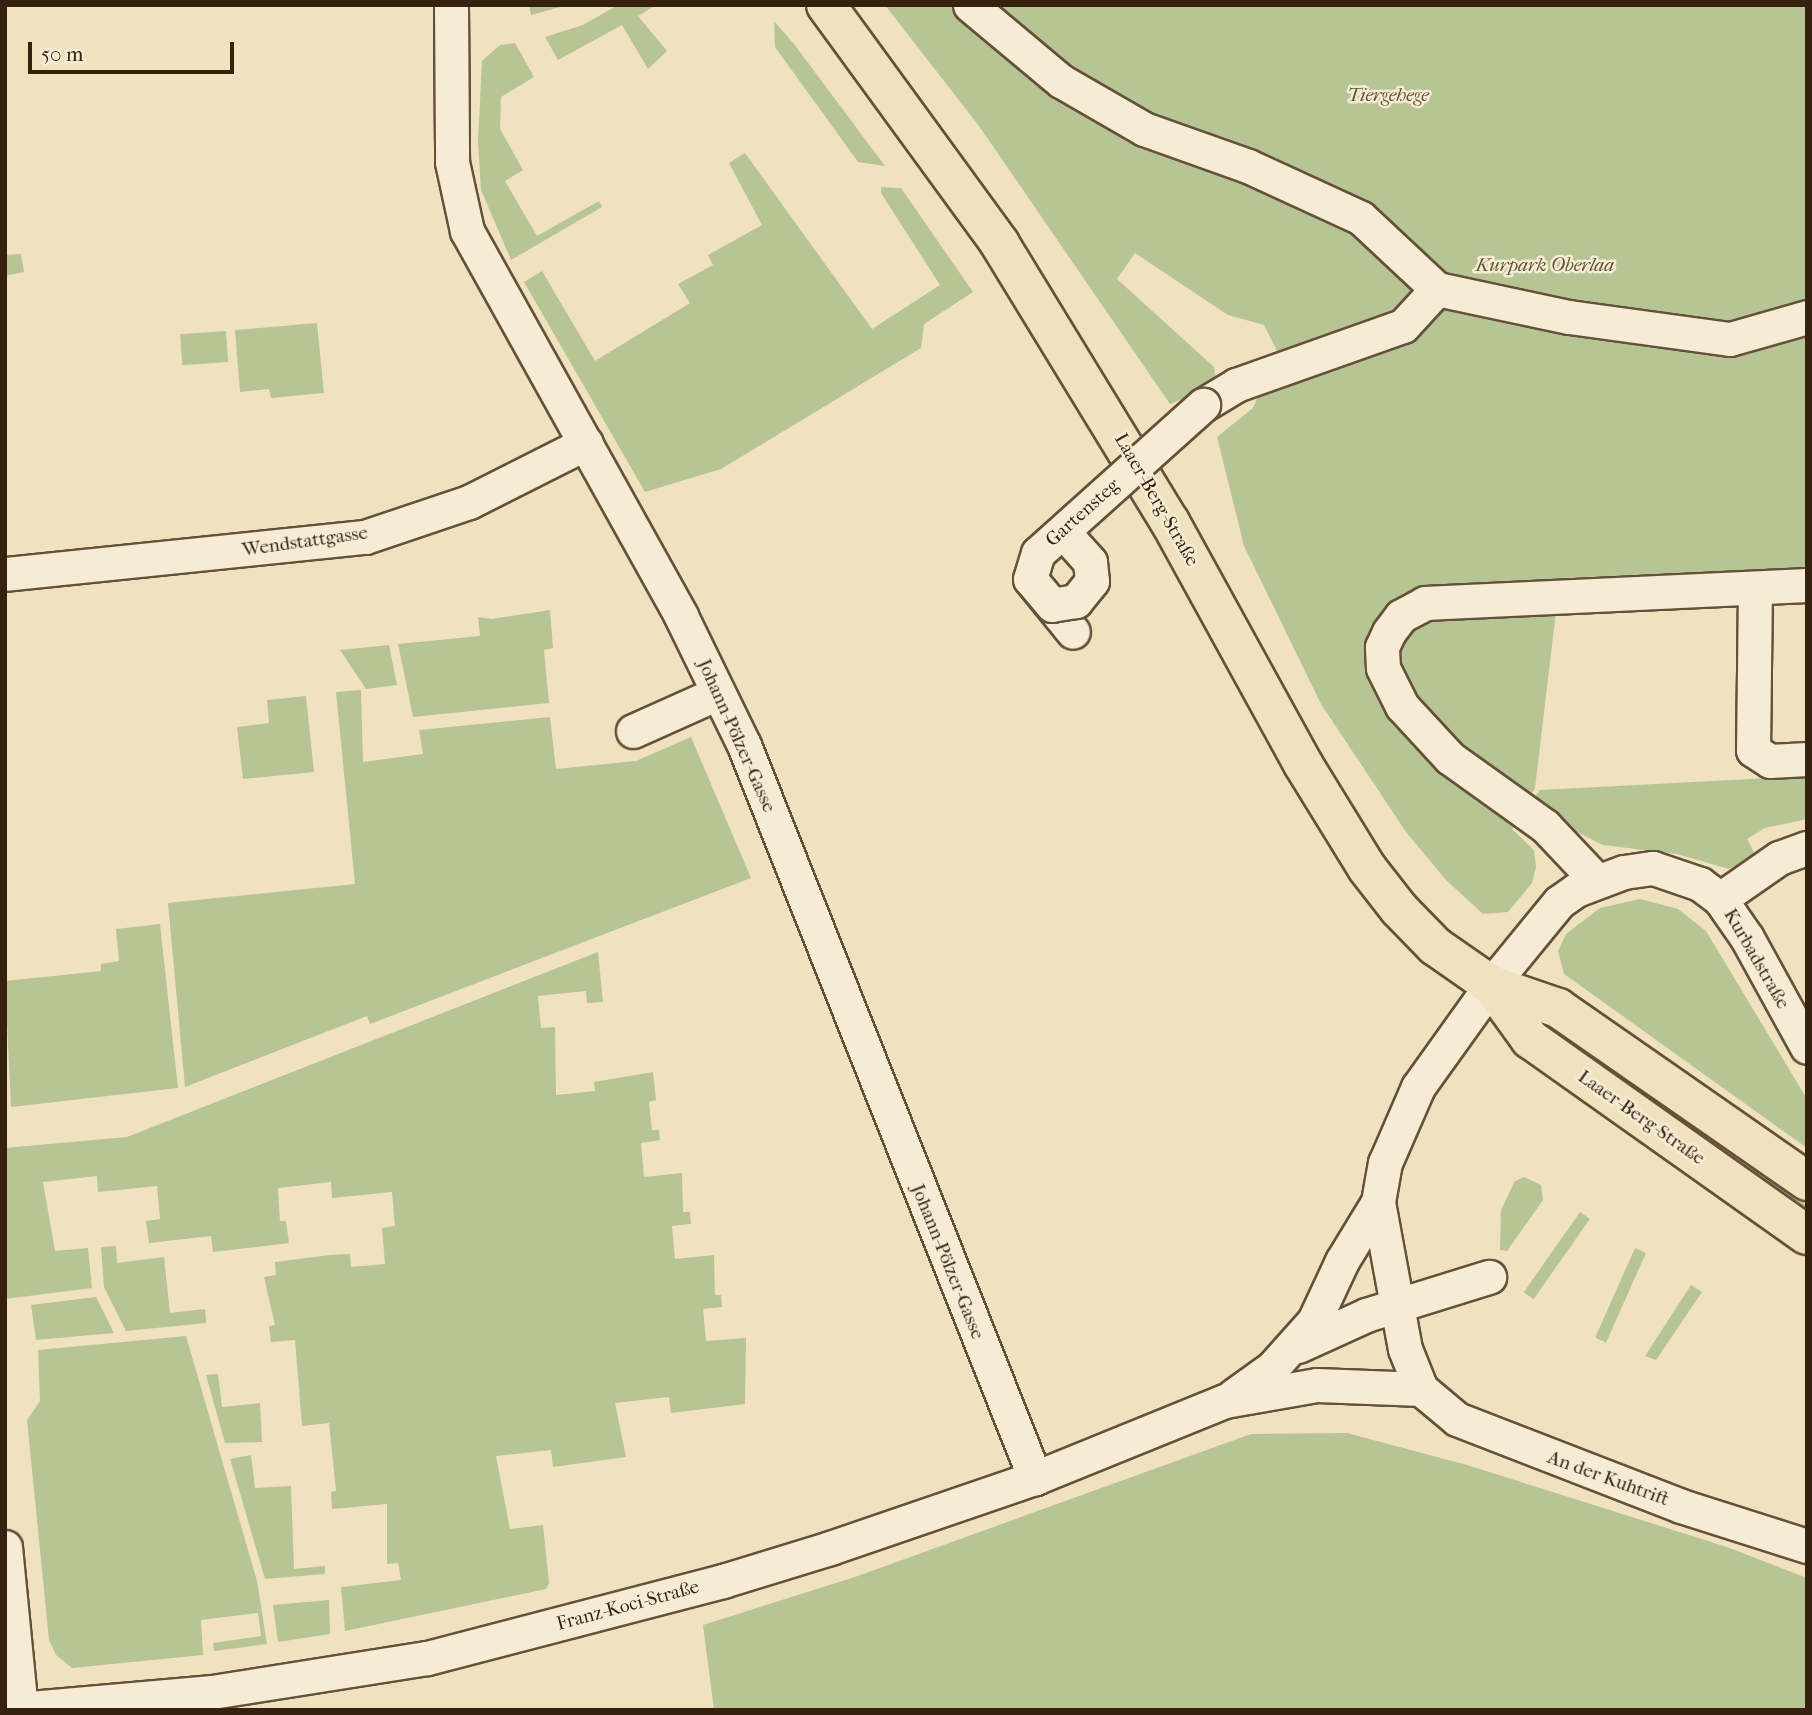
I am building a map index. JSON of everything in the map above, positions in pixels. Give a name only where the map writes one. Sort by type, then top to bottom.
[{"type":"main road","name":"Laaer-Berg-Straße","points":[[826,5],[1000,244],[1085,379],[1367,868],[1435,946],[1490,985],[1558,1008],[1807,1181]]},
{"type":"main road","name":"Laaer-Berg-Straße","points":[[1490,985],[1530,1040],[1807,1235]]},
{"type":"street","name":"Johann-Pölzer-Gasse","points":[[451,5],[452,162],[460,210],[500,296],[586,443],[718,692],[747,754],[1035,1478]]},
{"type":"street","points":[[970,5],[1061,81],[1144,129],[1248,166],[1362,218],[1437,289],[1569,317],[1730,339],[1807,317]]},
{"type":"street","name":"Gartensteg","points":[[1073,632],[1040,594],[1030,570],[1035,555],[1047,547],[1074,544],[1090,562],[1093,581],[1076,601],[1052,605],[1039,595],[1030,579],[1038,553],[1214,399],[1403,326],[1437,289]]},
{"type":"street","name":"Wendstattgasse","points":[[5,574],[365,537],[469,502],[586,443]]},
{"type":"street","points":[[1597,881],[1545,827],[1450,758],[1402,706],[1383,668],[1382,647],[1389,632],[1401,616],[1425,603],[1807,585]]},
{"type":"street","points":[[1755,588],[1754,750],[1770,761],[1807,759]]},
{"type":"street","points":[[634,731],[718,692]]},
{"type":"street","points":[[1720,899],[1779,858],[1807,848]]},
{"type":"street","name":"Kurbadstraße","points":[[1490,985],[1559,902],[1597,881],[1653,868],[1700,884],[1720,899],[1747,939],[1807,1047]]},
{"type":"street","name":"Franz-Koci-Straße","points":[[1293,1348],[1314,1321],[1342,1261],[1378,1202],[1385,1163],[1418,1087],[1490,985]]},
{"type":"street","name":"Franz-Koci-Straße","points":[[16,1709],[212,1692],[427,1658],[723,1581],[1035,1478],[1225,1401],[1317,1385],[1421,1389],[1405,1349],[1378,1202]]},
{"type":"street","points":[[1399,1306],[1489,1277]]},
{"type":"street","name":"Franz-Koci-Straße","points":[[1225,1401],[1293,1348],[1366,1315],[1399,1306]]},
{"type":"street","name":"An der Kuhtrift","points":[[1421,1389],[1457,1419],[1530,1451],[1807,1546]]},
{"type":"street","points":[[5,1547],[16,1709]]},
{"type":"green space","points":[[529,5],[568,5],[531,15]]},
{"type":"green space","points":[[618,5],[656,5],[638,16],[667,51],[648,69],[622,25],[558,60],[545,37],[583,25]]},
{"type":"green space","name":"Kurpark Oberlaa","points":[[885,5],[1807,5],[1807,568],[1560,578],[1535,788],[1512,829],[1534,850],[1536,867],[1532,883],[1508,912],[1483,914],[1446,880],[1406,832],[1321,704],[1244,546],[1217,437],[1253,408],[1277,351],[1264,325],[1228,315],[1135,253],[1117,279],[1214,367],[1217,385],[1170,404],[979,126]]},
{"type":"green space","points":[[774,21],[885,166],[858,162],[775,47]]},
{"type":"green space","points":[[515,43],[534,77],[501,97],[500,129],[523,170],[505,181],[537,236],[599,201],[602,207],[511,260],[481,190],[478,142],[482,61],[500,45]]},
{"type":"green space","points":[[745,153],[872,329],[940,285],[881,193],[881,187],[901,188],[973,292],[924,324],[921,348],[721,469],[645,492],[524,282],[542,271],[595,361],[690,303],[678,284],[713,265],[708,255],[762,225],[729,163]]},
{"type":"green space","points":[[21,254],[24,272],[5,276],[5,255]]},
{"type":"green space","points":[[317,323],[324,393],[271,398],[269,389],[240,392],[235,330]]},
{"type":"green space","points":[[226,331],[228,362],[182,365],[180,334]]},
{"type":"green space","points":[[550,610],[553,648],[544,650],[549,703],[413,717],[398,644],[480,636],[478,617],[492,619]]},
{"type":"green space","points":[[389,645],[397,685],[366,689],[340,650]]},
{"type":"green space","points":[[361,690],[363,762],[423,754],[419,730],[550,717],[556,769],[636,761],[691,737],[751,878],[370,1024],[367,1016],[185,1087],[168,903],[355,884],[336,692]]},
{"type":"green space","points":[[306,696],[314,772],[243,779],[237,727],[269,723],[267,700]]},
{"type":"green space","points":[[1807,776],[1807,819],[1765,828],[1747,839],[1756,856],[1729,869],[1677,854],[1603,845],[1573,830],[1534,798],[1540,790]]},
{"type":"green space","points":[[1640,899],[1678,909],[1706,931],[1807,1099],[1807,1148],[1564,974],[1558,951],[1566,934],[1600,908]]},
{"type":"green space","points":[[160,924],[178,1088],[11,1107],[5,981],[101,971],[101,964],[119,961],[116,929]]},
{"type":"green space","points":[[598,952],[603,1002],[587,1003],[586,991],[538,996],[541,1028],[555,1027],[556,1095],[595,1091],[594,1082],[653,1072],[656,1100],[649,1102],[652,1130],[659,1130],[660,1140],[641,1143],[644,1177],[682,1173],[683,1212],[690,1212],[691,1224],[672,1226],[675,1259],[714,1255],[715,1295],[721,1295],[722,1307],[703,1309],[706,1341],[746,1338],[745,1404],[671,1413],[669,1397],[615,1403],[626,1457],[553,1467],[551,1450],[496,1456],[510,1529],[543,1525],[549,1583],[546,1589],[345,1631],[341,1587],[401,1580],[398,1563],[387,1564],[387,1504],[332,1509],[331,1492],[336,1491],[329,1423],[302,1426],[295,1340],[271,1342],[269,1326],[275,1325],[264,1277],[276,1275],[275,1262],[330,1255],[350,1254],[351,1267],[385,1264],[382,1228],[395,1226],[392,1192],[332,1198],[331,1182],[278,1188],[280,1221],[286,1221],[289,1243],[213,1252],[211,1236],[149,1243],[146,1221],[160,1219],[157,1186],[98,1192],[97,1176],[43,1182],[55,1251],[88,1248],[92,1288],[5,1299],[5,1148],[127,1137]]},
{"type":"green space","points":[[1756,1173],[1807,1205],[1807,1218],[1751,1178]]},
{"type":"green space","points":[[1524,1177],[1541,1185],[1543,1200],[1507,1251],[1500,1250],[1501,1210],[1515,1181]]},
{"type":"green space","points":[[1580,1212],[1590,1219],[1534,1299],[1524,1292]]},
{"type":"green space","points":[[116,1246],[117,1263],[164,1257],[170,1313],[205,1309],[206,1323],[126,1331],[104,1287],[101,1247]]},
{"type":"green space","points":[[1635,1248],[1646,1253],[1606,1342],[1595,1338]]},
{"type":"green space","points":[[1691,1285],[1702,1292],[1656,1360],[1645,1356]]},
{"type":"green space","points":[[96,1297],[114,1333],[36,1340],[31,1305]]},
{"type":"green space","points":[[186,1336],[257,1581],[267,1644],[214,1651],[213,1643],[261,1636],[258,1613],[201,1620],[203,1655],[72,1668],[56,1655],[49,1640],[27,1420],[40,1401],[38,1350]]},
{"type":"green space","points":[[218,1374],[222,1407],[260,1403],[262,1442],[225,1443],[206,1375]]},
{"type":"green space","points":[[1347,1433],[1467,1465],[1727,1547],[1807,1578],[1807,1710],[714,1710],[703,1625],[855,1577],[1251,1434]]},
{"type":"green space","points":[[251,1455],[255,1488],[291,1486],[294,1569],[325,1566],[325,1574],[265,1579],[230,1459]]},
{"type":"green space","points":[[329,1600],[330,1634],[278,1642],[273,1605]]},
{"type":"park label","name":"Tiergehege","points":[[1388,96]]}]
